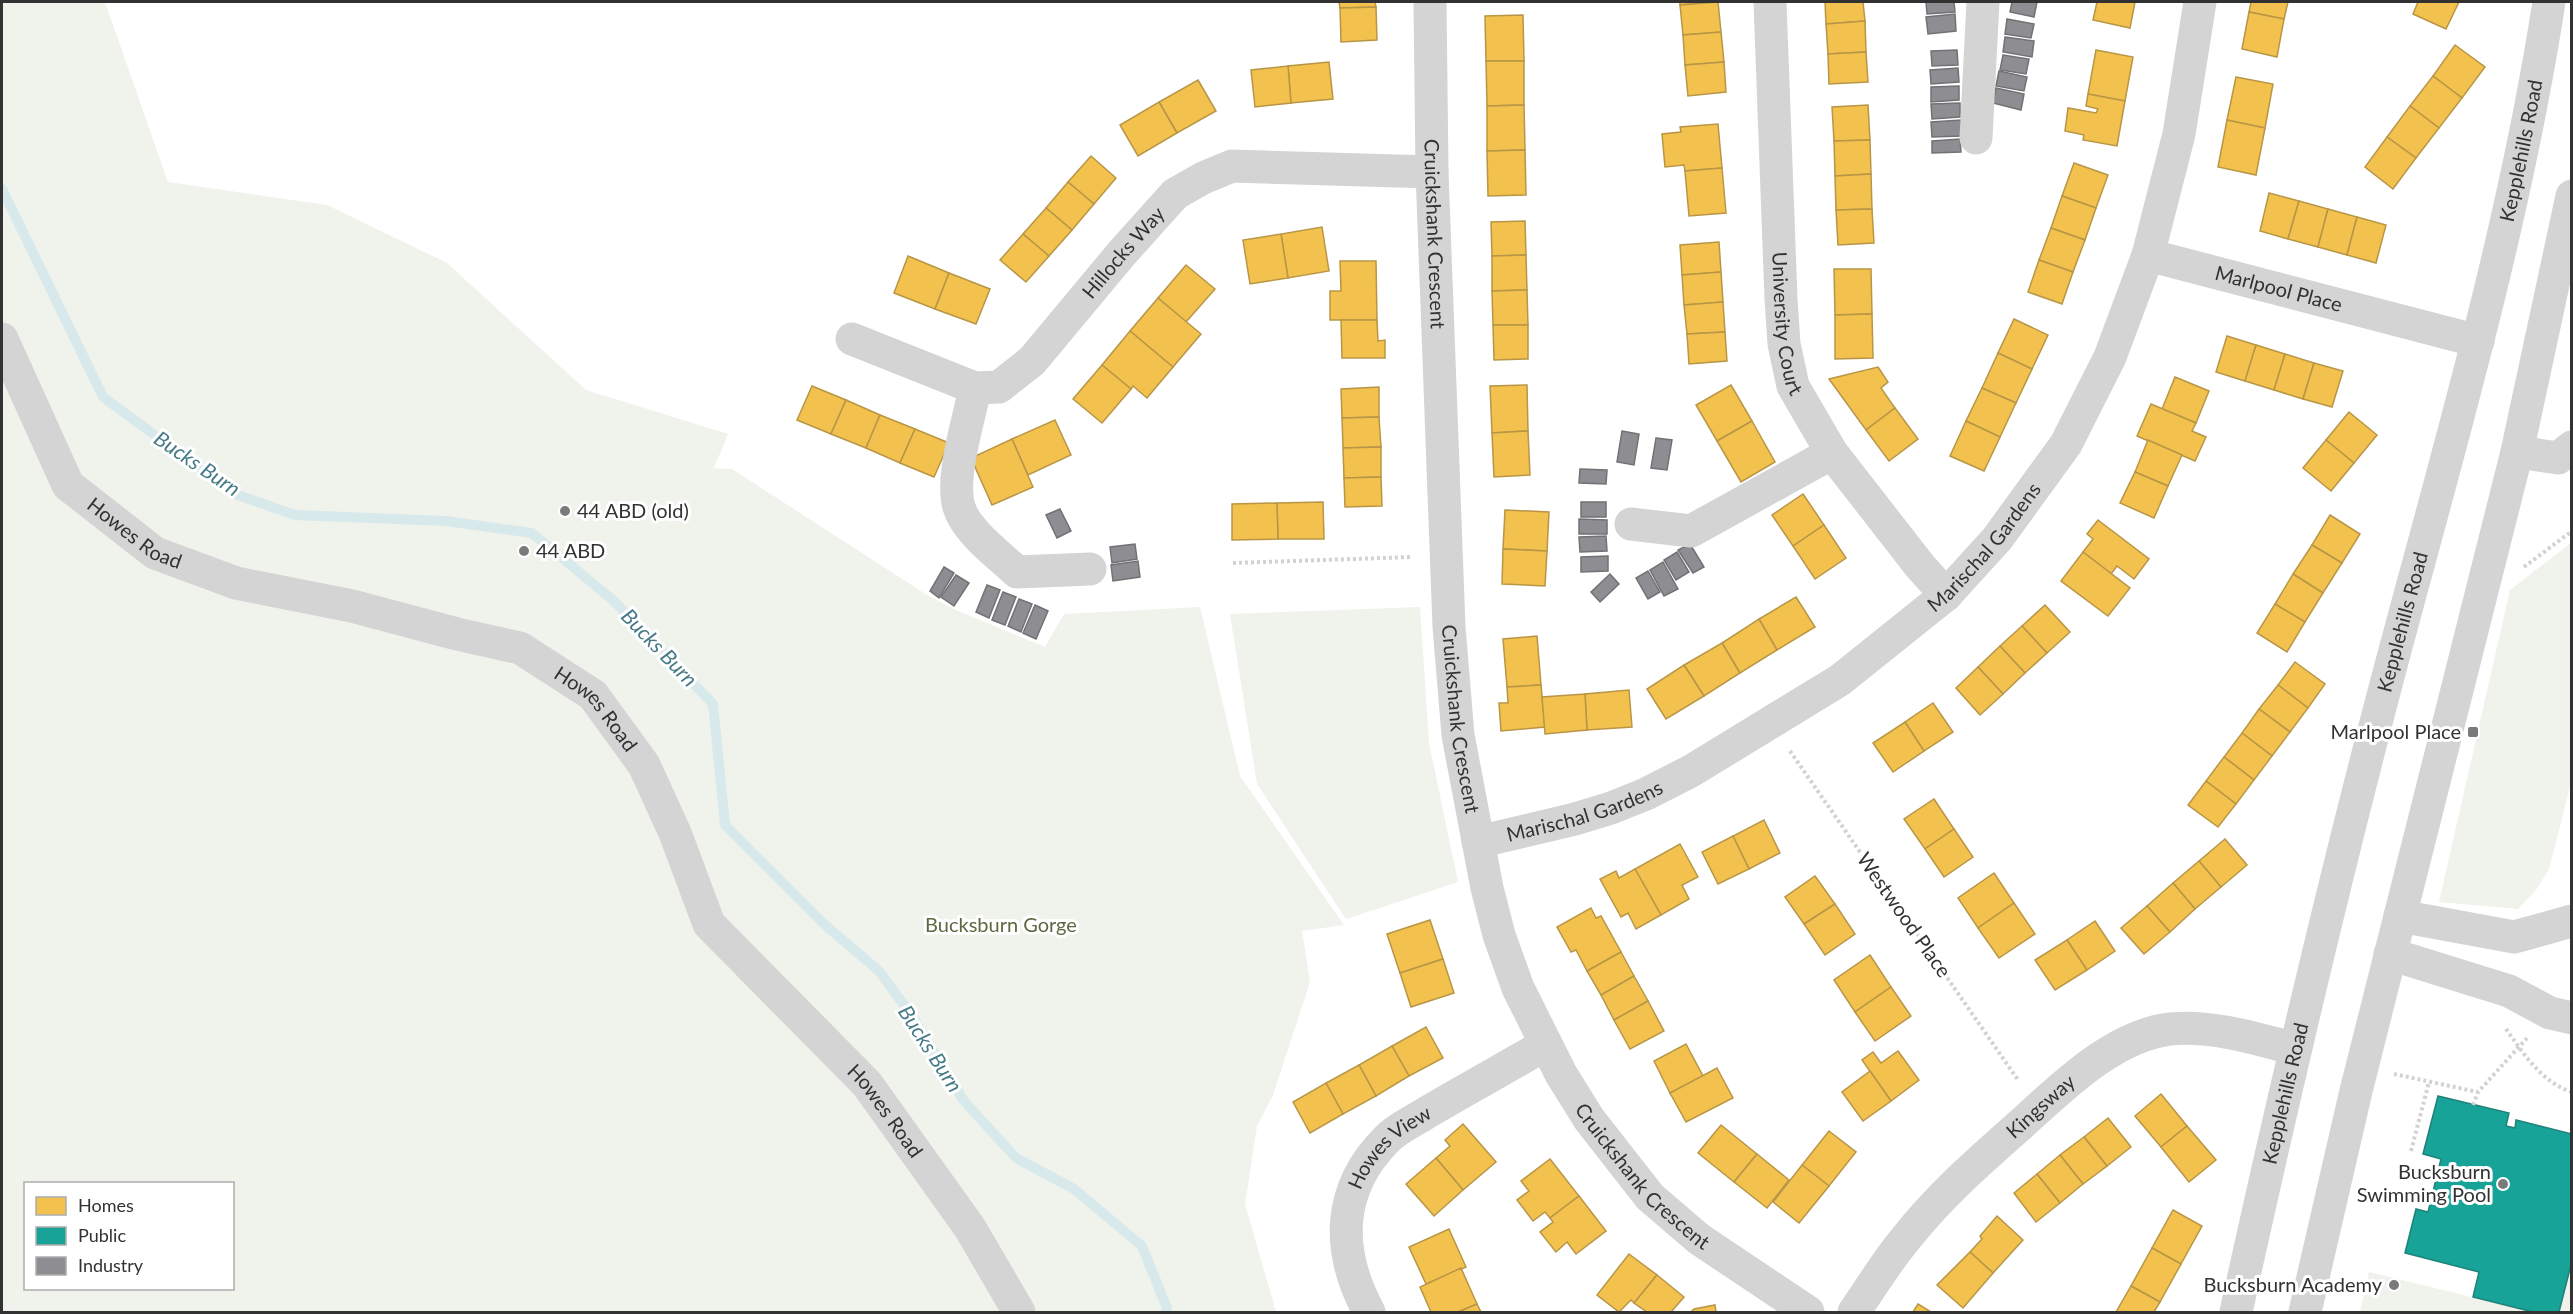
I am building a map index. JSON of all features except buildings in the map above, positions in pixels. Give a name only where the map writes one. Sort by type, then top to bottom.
[{"type":"street","name":"Cruickshank Crescent","points":[[1430,2],[1432,172],[1449,627],[1458,735],[1478,842],[1499,935],[1518,988],[1545,1045],[1589,1119],[1650,1197],[1699,1239],[1808,1312]]},
{"type":"street","name":"University Court","points":[[1770,2],[1784,344],[1792,386],[1832,453],[1920,566],[1946,595]]},
{"type":"street","points":[[1976,138],[1983,2]]},
{"type":"street","name":"Marischal Gardens","points":[[1478,842],[1575,819],[1646,794],[1691,771],[1840,680],[1946,595],[1997,539],[2066,444],[2110,357],[2148,255],[2178,134],[2200,2]]},
{"type":"street","name":"Kepplehills Road","points":[[2236,1312],[2295,1049],[2363,773],[2478,341],[2536,88],[2549,2]]},
{"type":"street","name":"Hillocks Way","points":[[975,388],[999,387],[1032,362],[1122,253],[1175,194],[1203,178],[1232,166],[1432,172]]},
{"type":"street","points":[[2305,1312],[2362,1066],[2517,452],[2571,196]]},
{"type":"street","name":"Marlpool Place","points":[[2148,255],[2478,341]]},
{"type":"street","name":"Howes Road","points":[[2,339],[68,485],[155,553],[236,583],[352,606],[520,648],[593,695],[644,765],[675,833],[709,924],[867,1084],[970,1228],[1019,1312]]},
{"type":"street","points":[[852,339],[975,388],[955,484],[959,509],[976,534],[1017,572],[1090,569]]},
{"type":"street","points":[[2517,452],[2558,458],[2571,447]]},
{"type":"street","points":[[1631,524],[1691,531],[1832,453]]},
{"type":"street","points":[[2400,916],[2514,937],[2571,921]]},
{"type":"street","points":[[2390,954],[2509,991],[2561,1016]]},
{"type":"street","name":"Kingsway","points":[[1854,1312],[1902,1243],[1947,1191],[2037,1108],[2082,1071],[2111,1052],[2140,1037],[2169,1029],[2221,1032],[2295,1049]]},
{"type":"street","name":"Howes View","points":[[1370,1312],[1357,1290],[1347,1251],[1347,1206],[1361,1170],[1389,1136],[1545,1045]]},
{"type":"path","points":[[2488,570],[2513,576],[2571,531]]},
{"type":"path","points":[[1233,563],[1447,556]]},
{"type":"path","name":"Westwood Place","points":[[1771,723],[2037,1108]]},
{"type":"path","points":[[2473,1105],[2478,1092],[2519,1047],[2561,1016]]},
{"type":"path","points":[[2503,1024],[2535,1068],[2559,1088],[2571,1092]]},
{"type":"path","points":[[2362,1066],[2478,1092]]},
{"type":"path","points":[[2411,1150],[2429,1082]]},
{"type":"green space","name":"Bucksburn Gorge","points":[[2,2],[105,2],[168,182],[327,205],[447,263],[586,390],[728,434],[714,468],[732,469],[927,595],[956,610],[1045,647],[1064,614],[1200,607],[1240,776],[1344,925],[1302,931],[1310,982],[1273,1095],[1257,1126],[1245,1204],[1276,1312],[2,1312]]},
{"type":"green space","points":[[2571,543],[2571,783],[2549,869],[2536,890],[2518,909],[2439,902],[2510,590]]},
{"type":"green space","points":[[1420,607],[1429,743],[1458,882],[1346,919],[1257,784],[1230,614]]},
{"type":"green space","points":[[2571,1261],[2571,1312],[2559,1312]]},
{"type":"green space","name":"Bucksburn Academy","points":[[2369,1272],[2533,1312],[2360,1312]]},
{"type":"waterway","name":"Bucks Burn","points":[[2,189],[103,397],[235,494],[295,515],[446,521],[532,533],[614,601],[713,704],[725,825],[824,924],[879,971],[910,1013],[964,1101],[1016,1158],[1074,1189],[1142,1246],[1167,1308],[1166,1312]]},
{"type":"place","name":"44 ABD (old)","points":[[565,511]]},
{"type":"place","name":"44 ABD","points":[[524,551]]},
{"type":"place","name":"Marlpool Place","points":[[2473,732]]},
{"type":"place","name":"Bucksburn Swimming Pool","points":[[2503,1184]]},
{"type":"place","name":"Bucksburn Academy","points":[[2394,1285]]}]
